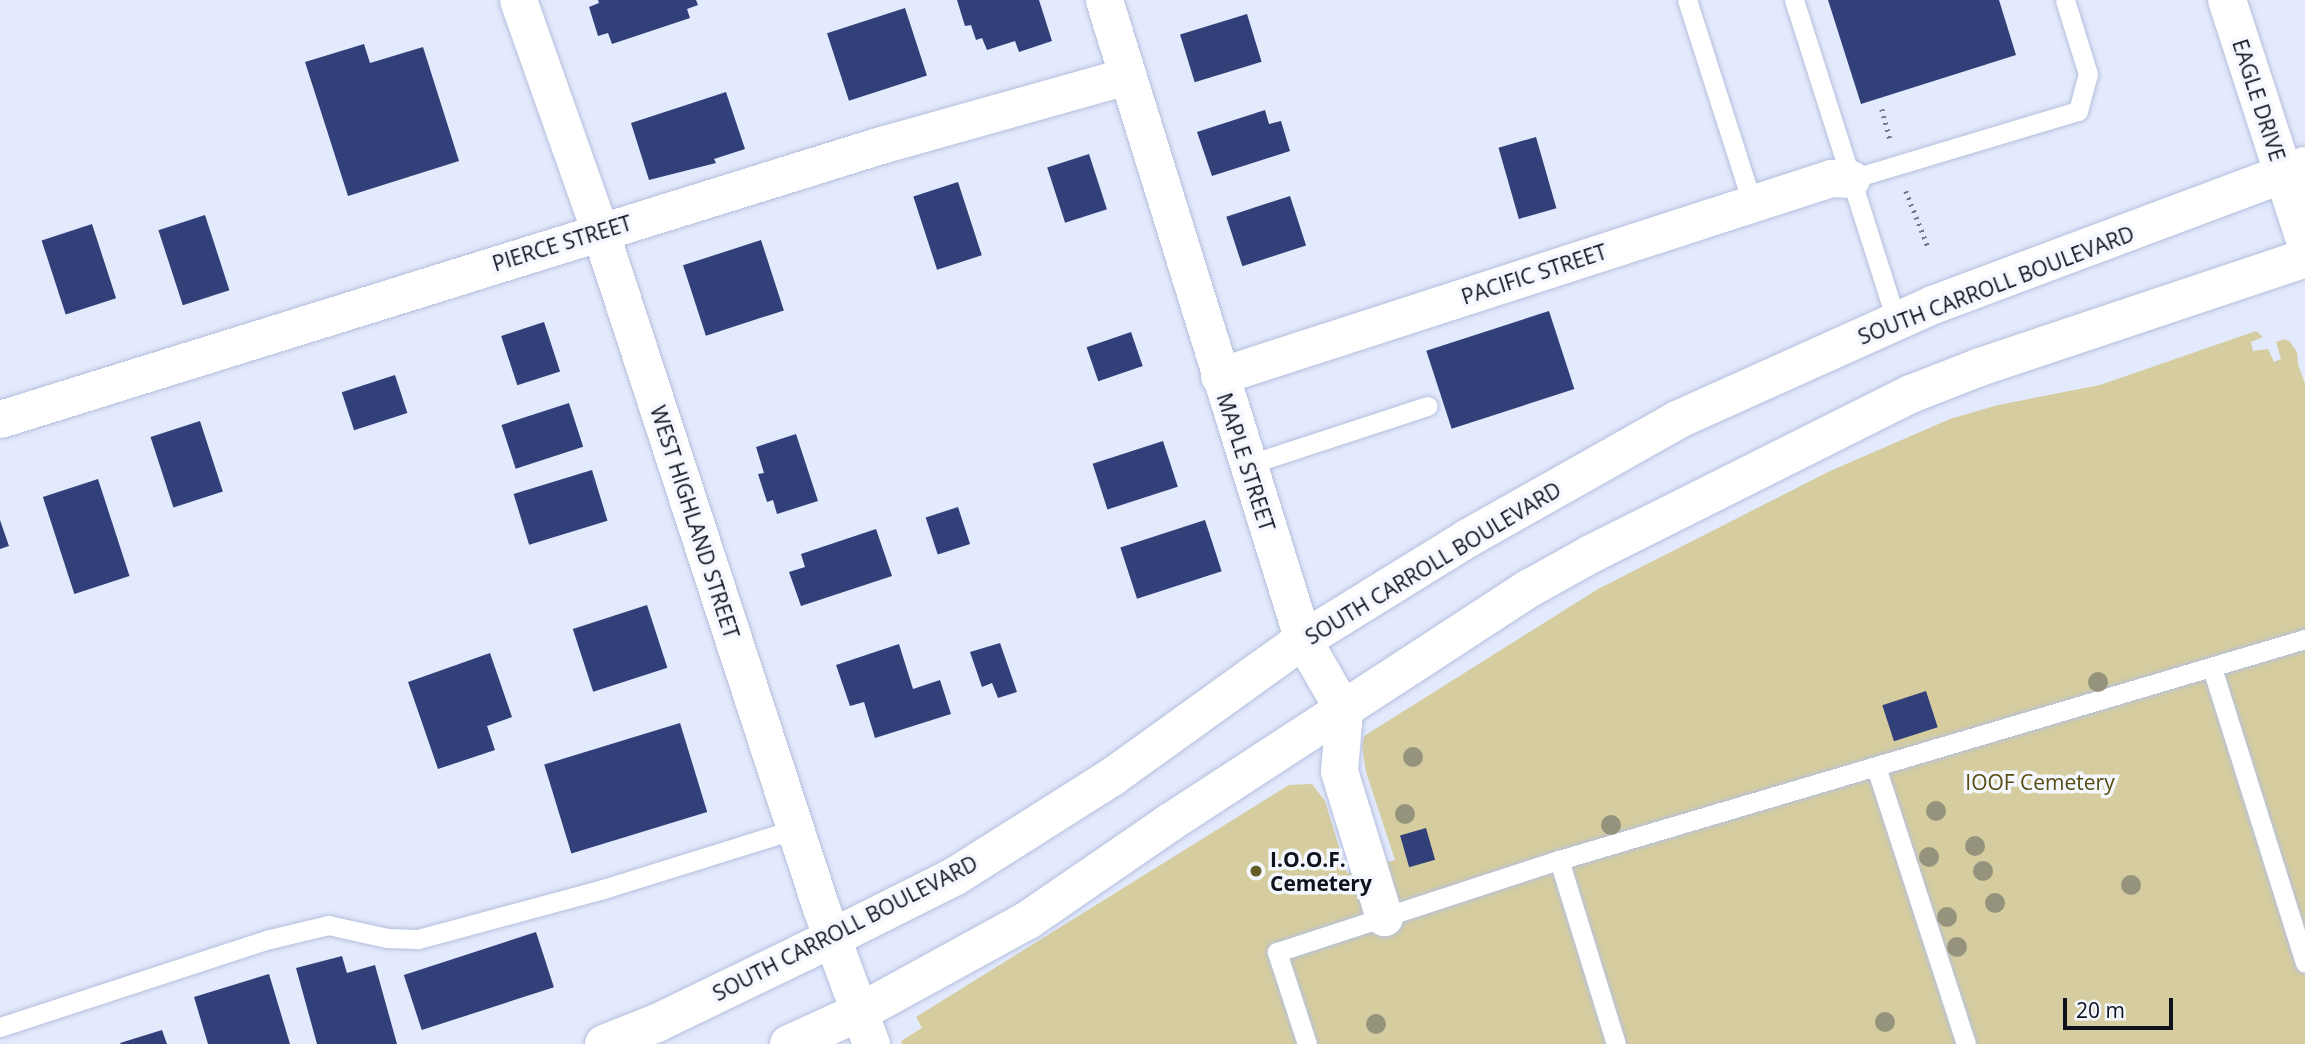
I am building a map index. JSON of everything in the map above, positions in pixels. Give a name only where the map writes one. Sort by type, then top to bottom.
[{"type":"main road","name":"EAGLE DRIVE","points":[[2227,0],[2294,171],[2305,240]]},
{"type":"main road","name":"SOUTH CARROLL BOULEVARD","points":[[604,1044],[657,1023],[954,877],[1112,777],[1303,640],[1468,538],[1677,420],[1933,305],[2294,171]]},
{"type":"main road","points":[[789,1044],[866,1028],[1169,822],[1530,588],[1579,561],[1911,394],[2305,258]]},
{"type":"street","name":"WEST HIGHLAND STREET","points":[[518,0],[600,231],[796,829],[866,1028]]},
{"type":"street","name":"MAPLE STREET","points":[[1104,0],[1303,640],[1344,710]]},
{"type":"street","name":"PIERCE STREET","points":[[0,419],[881,145],[1127,76]]},
{"type":"street","name":"PACIFIC STREET","points":[[1219,376],[1831,178],[1851,179]]},
{"type":"street","points":[[1344,710],[1339,771],[1384,918]]},
{"type":"lane","points":[[1687,0],[1752,203]]},
{"type":"lane","points":[[1794,0],[1897,321]]},
{"type":"lane","points":[[1851,179],[2078,111],[2088,74],[2065,0]]},
{"type":"lane","points":[[1247,465],[1428,406]]},
{"type":"lane","points":[[1307,1044],[1276,952],[1559,860],[2305,639]]},
{"type":"lane","points":[[2212,668],[2305,964]]},
{"type":"lane","points":[[1876,767],[1966,1044]]},
{"type":"lane","points":[[0,1027],[270,939],[328,925],[387,938],[418,939],[603,889],[796,829]]},
{"type":"lane","points":[[1559,860],[1616,1044]]},
{"type":"path","points":[[1882,109],[1891,142]]},
{"type":"path","points":[[1906,190],[1928,249]]},
{"type":"green space","name":"IOOF Cemetery","points":[[2256,331],[2263,337],[2251,342],[2253,351],[2268,349],[2274,362],[2281,359],[2276,342],[2285,339],[2290,342],[2297,352],[2305,384],[2305,1044],[902,1044],[901,1041],[922,1028],[916,1017],[1289,785],[1312,784],[1325,801],[1347,873],[1395,860],[1366,772],[1362,746],[1364,736],[1598,589],[1830,471],[1950,419],[1998,405],[2100,385]]},
{"type":"building","points":[[598,0],[696,0],[698,5],[687,9],[690,18],[612,44],[608,33],[598,36],[589,7],[599,3]]},
{"type":"building","points":[[957,0],[1039,0],[1052,41],[1019,52],[1015,41],[987,50],[982,38],[976,40],[971,25],[965,26]]},
{"type":"building","points":[[1828,0],[1999,0],[2016,55],[1861,104]]},
{"type":"building","points":[[905,8],[927,76],[849,101],[827,33]]},
{"type":"building","points":[[1247,14],[1262,62],[1195,82],[1180,34]]},
{"type":"building","points":[[364,44],[370,63],[423,47],[459,161],[348,196],[305,62]]},
{"type":"building","points":[[726,92],[745,149],[714,159],[716,163],[649,180],[631,123]]},
{"type":"building","points":[[1265,110],[1269,124],[1281,121],[1290,151],[1212,176],[1197,132]]},
{"type":"building","points":[[1536,137],[1556,208],[1519,219],[1499,148]]},
{"type":"building","points":[[1089,154],[1107,209],[1065,223],[1047,168]]},
{"type":"building","points":[[958,182],[982,255],[937,270],[913,197]]},
{"type":"building","points":[[1290,196],[1306,245],[1242,266],[1226,217]]},
{"type":"building","points":[[205,215],[229,290],[183,305],[158,230]]},
{"type":"building","points":[[92,224],[116,298],[66,315],[42,240]]},
{"type":"building","points":[[761,240],[784,310],[706,336],[683,265]]},
{"type":"building","points":[[1549,311],[1574,389],[1452,429],[1426,351]]},
{"type":"building","points":[[544,322],[560,371],[517,385],[501,336]]},
{"type":"building","points":[[1131,332],[1143,366],[1098,381],[1087,347]]},
{"type":"building","points":[[395,375],[407,413],[354,430],[342,392]]},
{"type":"building","points":[[569,403],[583,447],[516,469],[501,425]]},
{"type":"building","points":[[200,421],[223,491],[173,507],[151,437]]},
{"type":"building","points":[[796,434],[818,501],[777,514],[773,500],[767,502],[758,474],[764,473],[756,447]]},
{"type":"building","points":[[1163,441],[1178,487],[1107,510],[1093,464]]},
{"type":"building","points":[[592,470],[607,521],[529,545],[514,494]]},
{"type":"building","points":[[98,479],[130,576],[74,594],[43,497]]},
{"type":"building","points":[[958,507],[970,544],[938,555],[926,518]]},
{"type":"building","points":[[0,520],[9,546],[0,549]]},
{"type":"building","points":[[1205,520],[1222,571],[1137,599],[1120,548]]},
{"type":"building","points":[[876,529],[892,576],[801,606],[789,572],[805,567],[801,554]]},
{"type":"building","points":[[647,605],[667,668],[593,692],[573,629]]},
{"type":"building","points":[[1000,643],[1017,692],[998,698],[992,683],[982,687],[970,652]]},
{"type":"building","points":[[899,644],[913,689],[940,680],[951,714],[875,738],[864,702],[850,706],[836,665]]},
{"type":"building","points":[[490,653],[512,717],[487,726],[495,750],[438,769],[408,682]]},
{"type":"building","points":[[1926,691],[1938,727],[1894,741],[1882,705]]},
{"type":"building","points":[[680,723],[707,812],[571,853],[544,765]]},
{"type":"building","points":[[1426,828],[1435,860],[1409,867],[1400,835]]},
{"type":"building","points":[[536,932],[554,987],[422,1030],[404,975]]},
{"type":"building","points":[[342,956],[347,973],[375,965],[397,1044],[317,1044],[296,968]]},
{"type":"building","points":[[269,974],[290,1044],[208,1044],[194,997]]},
{"type":"building","points":[[162,1030],[167,1044],[120,1043]]},
{"type":"place","name":"I.O.O.F. Cemetery","points":[[1256,871]]}]
